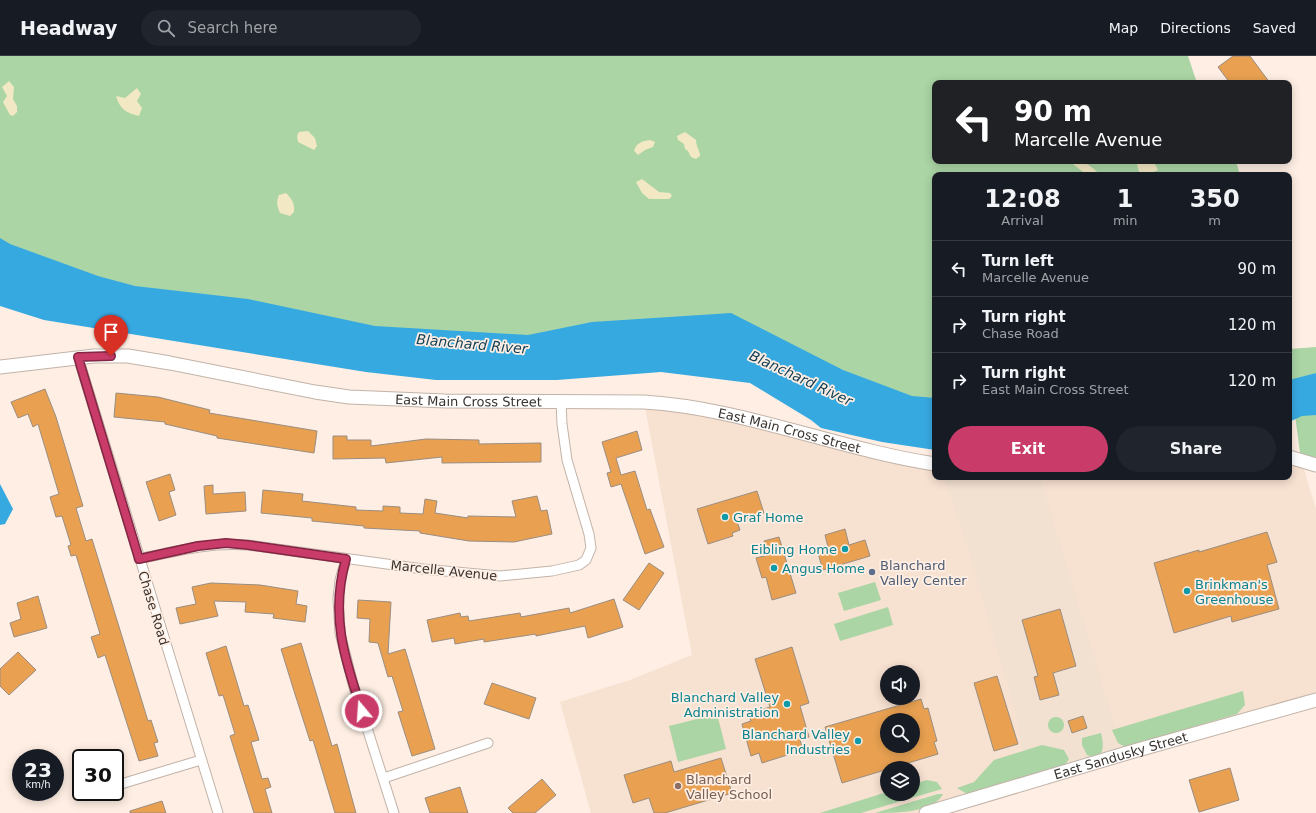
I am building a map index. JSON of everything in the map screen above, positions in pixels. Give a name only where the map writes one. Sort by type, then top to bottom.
[{"type":"main road","name":"East Main Cross Street","points":[[0,366],[78,357],[111,356],[145,358],[272,385],[349,397],[445,401],[644,402],[695,407],[838,444],[932,463]]},
{"type":"main road","points":[[1292,458],[1316,465]]},
{"type":"main road","name":"East Sandusky Street","points":[[926,813],[1134,751],[1316,700]]},
{"type":"street","name":"Chase Road","points":[[78,357],[218,813]]},
{"type":"street","name":"Marcelle Avenue","points":[[139,559],[188,548],[226,543],[346,559],[500,576],[537,573],[579,565],[586,560],[591,548],[589,534],[567,460],[562,424],[561,401]]},
{"type":"street","points":[[346,559],[340,580],[338,598],[340,633],[353,684],[394,813]]},
{"type":"street","points":[[384,778],[488,743]]},
{"type":"street","points":[[124,783],[201,760]]},
{"type":"shaded area","name":"Blanchard Valley Center","points":[[644,402],[932,463],[932,480],[1292,480],[1292,458],[1301,460],[1316,509],[1316,700],[926,813],[591,813],[560,702],[630,680],[692,655]]},
{"type":"shaded area","points":[[945,480],[1041,480],[1123,754],[1028,783],[1015,711],[974,568]]},
{"type":"green space","points":[[0,56],[1188,56],[1196,80],[932,80],[932,164],[1237,164],[1239,172],[932,172],[932,419],[729,345],[550,351],[0,276]]},
{"type":"green space","points":[[1316,347],[1316,373],[1292,380],[1292,349]]},
{"type":"green space","points":[[1316,396],[1316,465],[1301,460],[1293,400]]},
{"type":"green space","points":[[875,582],[881,600],[844,611],[838,593]]},
{"type":"green space","points":[[888,607],[893,625],[840,641],[834,624]]},
{"type":"green space","points":[[1243,691],[1245,705],[1237,714],[1125,747],[1118,743],[1112,730]]},
{"type":"green space","points":[[717,714],[726,749],[678,762],[669,726]]},
{"type":"green space","points":[[1056,717],[1062,719],[1064,725],[1062,731],[1056,733],[1050,731],[1048,725],[1050,719]]},
{"type":"green space","points":[[1101,733],[1103,742],[1102,751],[1097,756],[1093,757],[1087,755],[1082,745],[1082,738]]},
{"type":"green space","points":[[1042,745],[1064,750],[1069,759],[1065,765],[967,794],[957,788],[974,782],[994,760]]},
{"type":"green space","points":[[927,780],[937,782],[942,789],[920,796],[920,782]]},
{"type":"green space","points":[[880,794],[880,801],[902,801],[861,813],[820,813]]},
{"type":"green space","points":[[943,794],[931,805],[913,811],[875,813],[915,801],[920,801],[920,799]]},
{"type":"sand","points":[[9,81],[14,87],[13,99],[17,106],[17,112],[13,116],[10,115],[3,102],[7,96],[2,87]]},
{"type":"sand","points":[[137,88],[141,94],[137,101],[142,108],[139,116],[124,110],[119,104],[116,96],[125,98]]},
{"type":"sand","points":[[308,131],[315,138],[317,146],[314,150],[298,142],[297,136],[299,132]]},
{"type":"sand","points":[[685,132],[696,140],[700,156],[696,159],[691,157],[685,149],[684,144],[678,140],[677,136]]},
{"type":"sand","points":[[650,140],[655,142],[653,147],[638,155],[634,151],[636,146],[640,143]]},
{"type":"sand","points":[[1073,164],[1086,164],[1091,166],[1097,172],[1083,172]]},
{"type":"sand","points":[[1137,164],[1154,164],[1158,170],[1154,172],[1139,172]]},
{"type":"sand","points":[[642,179],[659,192],[670,193],[672,196],[669,199],[649,199],[642,193],[636,182]]},
{"type":"sand","points":[[286,193],[294,206],[294,212],[290,216],[280,213],[278,206],[277,200],[279,195]]},
{"type":"water","name":"Blanchard River","points":[[0,238],[10,244],[98,276],[135,286],[248,299],[375,326],[528,335],[592,322],[731,313],[843,370],[912,396],[932,398],[932,450],[882,442],[821,428],[811,420],[750,383],[661,372],[557,380],[436,380],[366,372],[44,320],[0,306]]},
{"type":"water","points":[[1316,373],[1316,415],[1302,416],[1292,421],[1292,379]]},
{"type":"water","points":[[0,484],[13,509],[5,524],[0,525]]},
{"type":"building","points":[[1233,56],[1250,56],[1268,80],[1228,80],[1218,67]]},
{"type":"building","points":[[45,389],[56,417],[83,506],[76,508],[86,541],[92,539],[148,721],[151,720],[158,742],[154,743],[158,756],[139,761],[105,655],[98,658],[91,637],[100,634],[76,555],[71,556],[68,546],[71,545],[62,516],[56,517],[50,497],[59,494],[38,424],[33,427],[28,414],[18,418],[11,402]]},
{"type":"building","points":[[116,393],[158,397],[210,410],[209,413],[317,431],[314,453],[217,438],[217,436],[165,424],[165,422],[114,417]]},
{"type":"building","points":[[637,431],[642,450],[616,458],[621,475],[635,471],[647,510],[650,509],[664,547],[645,554],[621,484],[611,487],[607,473],[611,472],[602,442]]},
{"type":"building","points":[[333,436],[347,436],[347,440],[371,440],[371,446],[426,439],[479,440],[479,444],[541,443],[541,462],[442,463],[442,457],[386,463],[385,458],[333,459]]},
{"type":"building","points":[[170,474],[175,490],[169,492],[176,515],[159,521],[146,482]]},
{"type":"building","points":[[213,485],[213,494],[245,492],[246,511],[206,514],[204,486]]},
{"type":"building","points":[[263,490],[303,494],[302,501],[356,507],[356,510],[383,511],[383,506],[400,507],[400,513],[423,514],[425,499],[437,501],[435,513],[468,518],[468,516],[516,517],[512,501],[537,496],[541,511],[547,510],[552,534],[514,542],[469,541],[420,533],[420,531],[364,528],[364,526],[312,521],[312,518],[261,513]]},
{"type":"building","name":"Graf Home","points":[[757,491],[764,513],[737,521],[740,530],[732,533],[733,536],[708,544],[697,509]]},
{"type":"building","name":"Eibling Home","points":[[845,529],[849,545],[865,540],[870,556],[823,570],[817,550],[828,547],[825,535]]},
{"type":"building","points":[[1267,532],[1277,562],[1267,565],[1279,609],[1232,622],[1231,616],[1174,633],[1154,563],[1199,550],[1199,552]]},
{"type":"building","name":"Angus Home","points":[[779,537],[796,593],[772,600],[766,577],[762,578],[756,558],[768,555],[764,541]]},
{"type":"building","points":[[649,563],[664,573],[639,610],[623,600]]},
{"type":"building","points":[[211,583],[260,585],[298,591],[296,604],[307,606],[305,622],[273,618],[274,614],[245,612],[246,602],[214,601],[218,616],[180,624],[176,608],[196,604],[192,587]]},
{"type":"building","points":[[38,596],[47,628],[14,637],[10,623],[21,619],[17,603]]},
{"type":"building","points":[[614,599],[623,627],[588,638],[585,626],[536,636],[536,634],[484,642],[484,639],[455,644],[454,638],[432,642],[427,620],[460,613],[461,617],[468,616],[469,621],[520,613],[521,617],[569,608],[570,613]]},
{"type":"building","points":[[358,600],[391,602],[388,654],[405,649],[435,749],[412,756],[398,712],[403,711],[392,676],[388,677],[378,643],[369,642],[370,619],[357,618]]},
{"type":"building","points":[[1060,609],[1076,666],[1053,673],[1059,695],[1040,700],[1034,677],[1038,676],[1022,620]]},
{"type":"building","points":[[301,643],[332,746],[337,744],[356,813],[335,813],[313,740],[310,741],[281,649]]},
{"type":"building","points":[[226,646],[244,706],[248,705],[259,740],[251,742],[262,779],[268,778],[271,787],[265,789],[272,813],[254,813],[230,736],[235,734],[223,695],[219,696],[206,653]]},
{"type":"building","name":"Blanchard Valley Administration","points":[[792,647],[809,703],[800,706],[809,737],[800,740],[803,750],[762,763],[759,753],[751,756],[742,724],[751,721],[748,714],[770,707],[755,659]]},
{"type":"building","points":[[18,652],[36,670],[9,695],[0,686],[0,669]]},
{"type":"building","points":[[997,676],[1018,744],[994,751],[974,683]]},
{"type":"building","points":[[492,683],[536,698],[529,719],[484,704]]},
{"type":"building","name":"Blanchard Valley Industries","points":[[921,699],[924,709],[928,708],[937,741],[934,742],[938,754],[915,761],[880,761],[880,772],[842,783],[825,727],[900,705],[920,705]]},
{"type":"building","points":[[1083,716],[1087,728],[1072,733],[1068,721]]},
{"type":"building","name":"Blanchard Valley School","points":[[721,758],[732,793],[665,813],[654,813],[649,798],[633,803],[624,775],[671,761],[674,772]]},
{"type":"building","points":[[1230,768],[1239,800],[1199,812],[1189,780]]},
{"type":"building","points":[[542,779],[556,795],[535,813],[513,813],[508,808]]},
{"type":"building","points":[[460,787],[468,813],[430,813],[425,798]]},
{"type":"building","points":[[162,801],[166,813],[130,813],[130,811]]},
{"type":"place","name":"Graf Home","points":[[725,517]]},
{"type":"place","name":"Eibling Home","points":[[845,549]]},
{"type":"place","name":"Angus Home","points":[[774,568]]},
{"type":"place","name":"Blanchard Valley Center","points":[[872,572]]},
{"type":"place","name":"Brinkman's Greenhouse","points":[[1187,591]]},
{"type":"place","name":"Blanchard Valley Administration","points":[[787,704]]},
{"type":"place","name":"Blanchard Valley Industries","points":[[858,741]]},
{"type":"place","name":"Blanchard Valley School","points":[[678,786]]},
{"type":"route","points":[[111,356],[78,357],[139,559],[208,544],[226,543],[346,559],[340,580],[338,616],[344,650],[362,711]]}]
